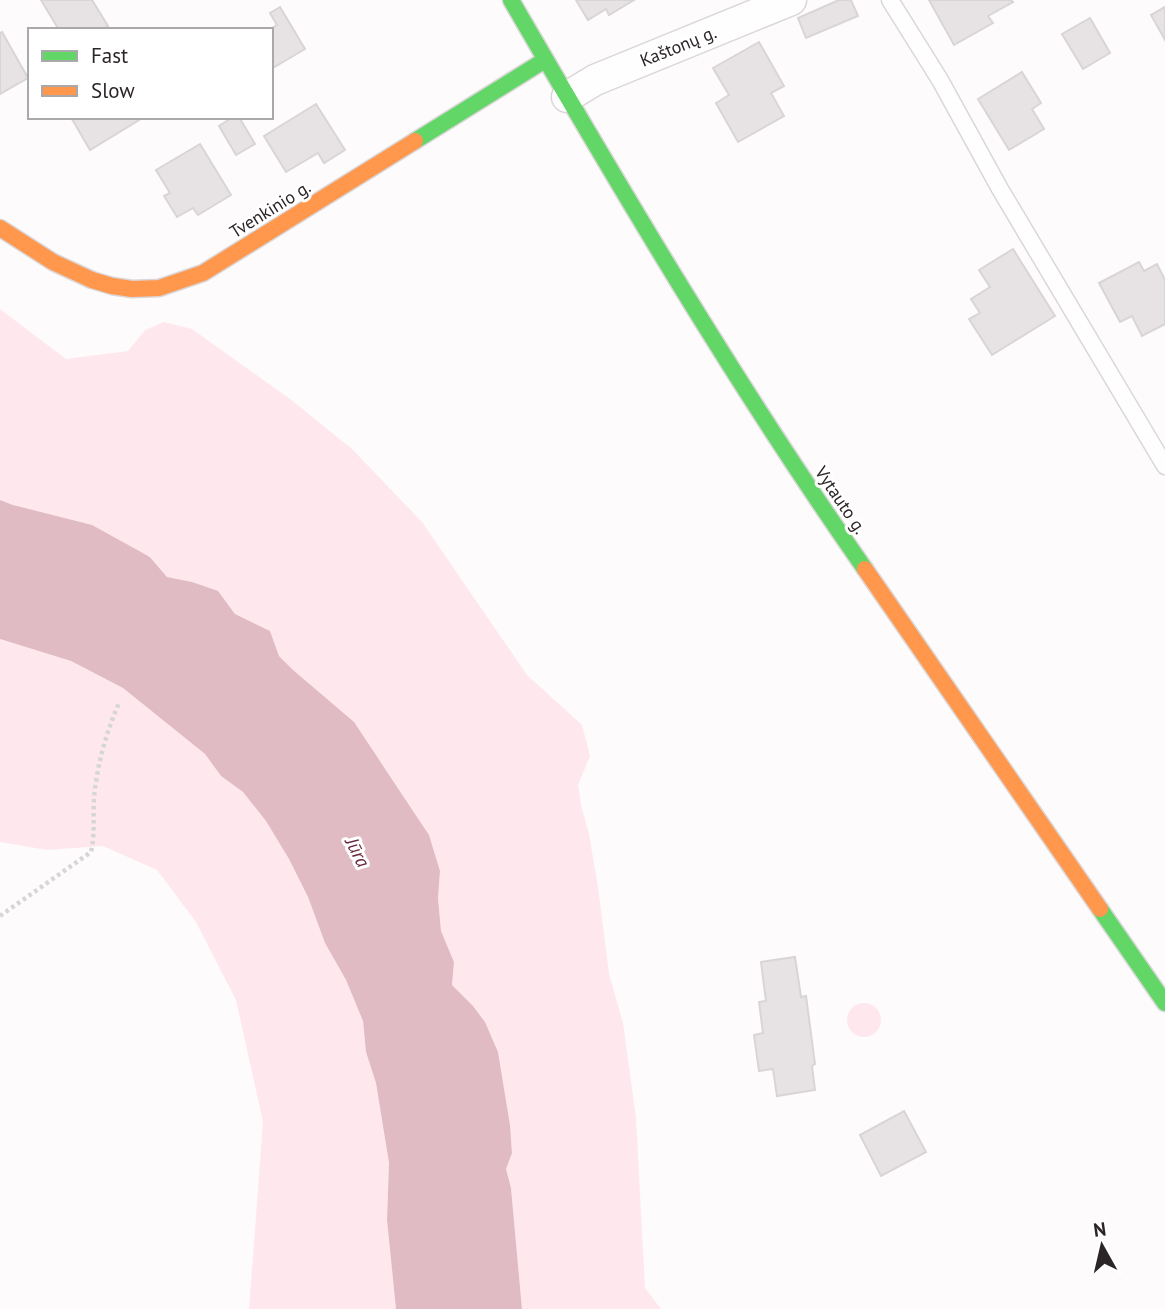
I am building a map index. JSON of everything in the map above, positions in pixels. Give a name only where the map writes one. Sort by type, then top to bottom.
[{"type":"main road","name":"Vytauto g.","points":[[510,0],[749,396],[840,534],[1165,1003]]},
{"type":"main road","name":"Tvenkinio g.","points":[[0,228],[27,247],[78,274],[112,286],[137,290],[169,285],[203,273],[545,60]]},
{"type":"street","name":"Kaštonų g.","points":[[567,97],[595,80],[791,0]]},
{"type":"lane","points":[[890,0],[940,80],[1000,189],[1165,466]]},
{"type":"path","points":[[0,916],[91,852],[98,768],[110,724],[119,704]]},
{"type":"shaded area","points":[[0,309],[66,359],[128,351],[145,330],[164,322],[192,329],[290,399],[352,449],[422,522],[527,675],[582,725],[590,756],[578,785],[598,887],[609,974],[623,1023],[636,1118],[645,1288],[661,1309],[522,1309],[511,1188],[506,1169],[512,1153],[510,1125],[498,1052],[485,1022],[452,985],[454,962],[441,931],[438,898],[440,871],[429,835],[383,765],[279,656],[270,631],[235,614],[228,604],[192,582],[167,577],[150,556],[0,500]]},
{"type":"shaded area","points":[[0,639],[71,661],[123,688],[205,754],[221,776],[243,792],[266,821],[289,859],[308,897],[325,943],[346,980],[363,1021],[366,1052],[376,1083],[389,1163],[387,1220],[396,1309],[249,1309],[263,1122],[236,1000],[196,922],[157,870],[103,846],[47,850],[0,842]]},
{"type":"shaded area","points":[[864,1003],[876,1008],[881,1020],[876,1032],[864,1037],[852,1032],[847,1020],[852,1008]]},
{"type":"water","name":"Jūra","points":[[0,500],[92,525],[150,557],[167,577],[218,591],[235,614],[270,631],[279,656],[354,722],[429,835],[440,871],[438,898],[441,931],[454,962],[452,985],[485,1022],[498,1052],[510,1125],[512,1153],[506,1169],[511,1188],[522,1309],[396,1309],[387,1220],[389,1163],[376,1083],[366,1052],[363,1021],[346,980],[325,943],[308,897],[266,821],[243,792],[221,776],[205,754],[123,688],[71,661],[0,639]]},
{"type":"building","points":[[41,0],[92,0],[108,26],[104,28],[58,28]]},
{"type":"building","points":[[576,0],[634,0],[609,15],[606,9],[588,20]]},
{"type":"building","points":[[839,0],[851,0],[858,16],[806,38],[798,18]]},
{"type":"building","points":[[929,0],[1013,2],[988,16],[993,23],[954,45]]},
{"type":"building","points":[[280,7],[305,49],[273,68],[272,28],[277,25],[270,13]]},
{"type":"building","points":[[1165,7],[1165,40],[1151,15]]},
{"type":"building","points":[[1090,18],[1110,53],[1083,69],[1062,34]]},
{"type":"building","points":[[2,32],[28,78],[0,94],[0,33]]},
{"type":"building","points":[[759,42],[784,86],[771,93],[784,116],[738,142],[716,103],[729,95],[713,68]]},
{"type":"building","points":[[1022,72],[1041,103],[1032,109],[1044,129],[1009,150],[978,99]]},
{"type":"building","points":[[316,104],[345,150],[324,163],[318,153],[286,172],[264,136]]},
{"type":"building","points":[[72,119],[141,119],[90,150]]},
{"type":"building","points":[[230,119],[240,119],[255,144],[236,155],[219,126]]},
{"type":"building","points":[[200,144],[231,195],[198,215],[193,208],[177,217],[164,196],[170,193],[156,170]]},
{"type":"building","points":[[1013,249],[1055,316],[992,355],[969,319],[980,313],[971,299],[990,287],[979,270]]},
{"type":"building","points":[[1139,262],[1144,271],[1157,264],[1165,280],[1165,324],[1142,336],[1132,316],[1120,322],[1099,283]]},
{"type":"building","points":[[795,957],[801,997],[806,996],[815,1064],[812,1066],[815,1090],[777,1096],[773,1069],[759,1071],[754,1035],[763,1033],[759,1002],[766,1001],[761,962]]},
{"type":"building","points":[[904,1111],[926,1152],[881,1176],[860,1135]]},
{"type":"traffic: fast","points":[[511,0],[638,217],[726,359],[865,569]]},
{"type":"traffic: fast","points":[[415,141],[545,60]]},
{"type":"traffic: fast","points":[[1100,909],[1165,1003]]},
{"type":"traffic: slow","points":[[0,228],[53,262],[92,280],[132,289],[159,288],[203,273],[415,141]]},
{"type":"traffic: slow","points":[[865,569],[1100,909]]}]
